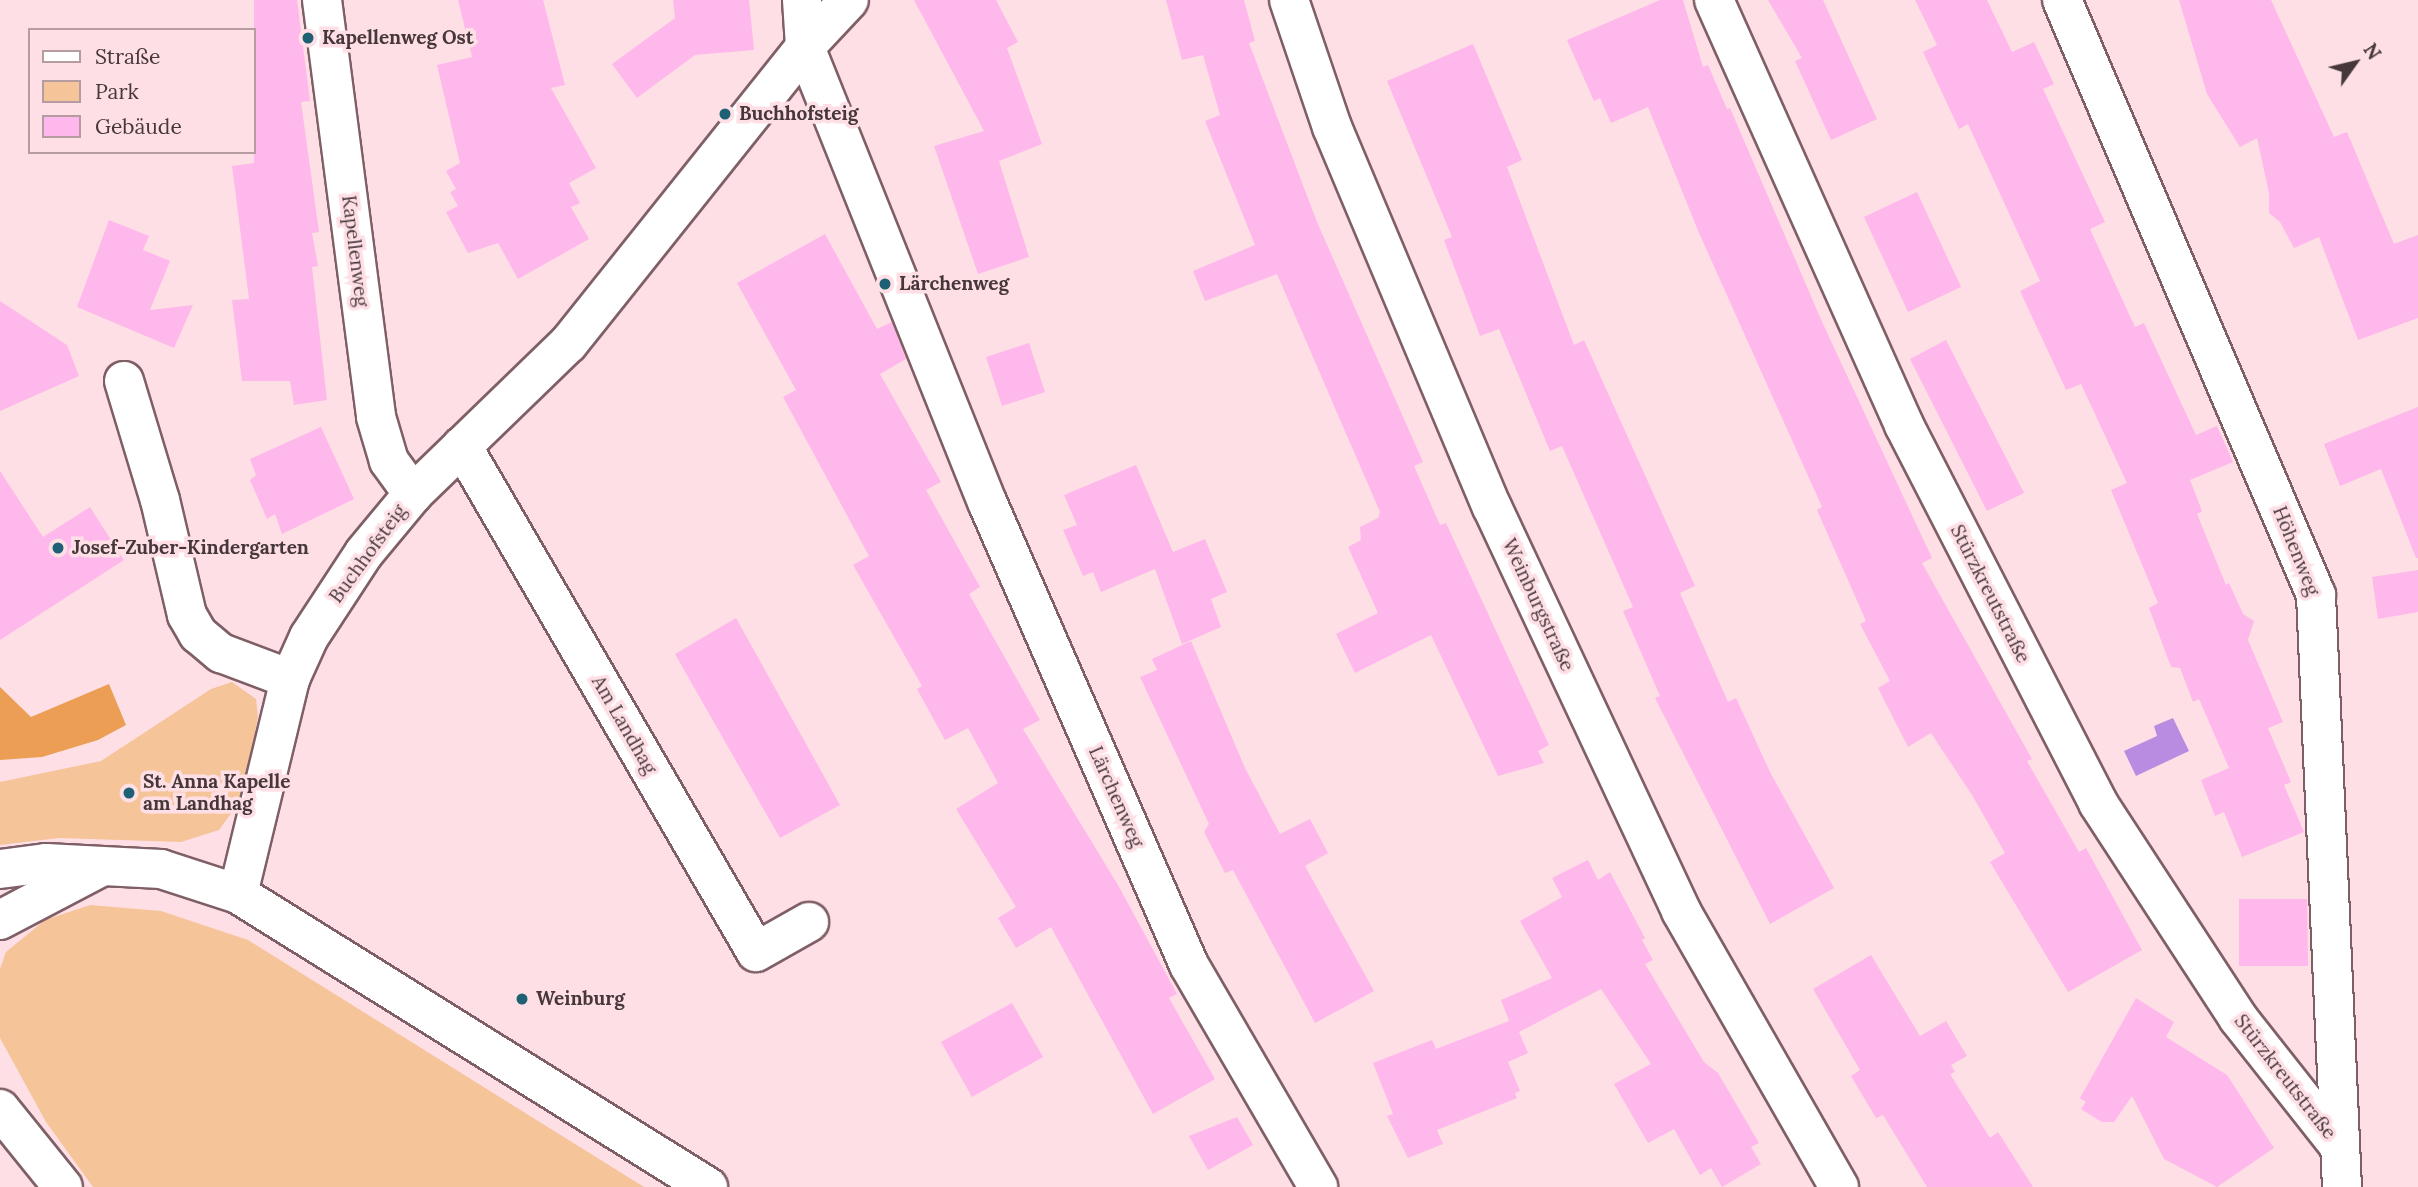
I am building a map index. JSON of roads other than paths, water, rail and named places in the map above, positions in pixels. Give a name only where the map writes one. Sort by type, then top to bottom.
[{"type":"street","name":"Kapellenweg","points":[[322,0],[376,416],[389,461],[413,494]]},
{"type":"street","name":"Lärchenweg","points":[[802,0],[805,47],[988,504],[1189,965],[1318,1187]]},
{"type":"street","name":"Buchhofsteig","points":[[238,894],[290,679],[309,637],[357,563],[413,494],[568,344],[805,47],[849,0]]},
{"type":"street","name":"Weinburgstraße","points":[[1289,0],[1332,127],[1492,507],[1681,911],[1839,1187]]},
{"type":"street","name":"Stürzkreutstraße","points":[[1714,0],[1904,425],[2098,803],[2238,1018],[2339,1146]]},
{"type":"street","name":"Höhenweg","points":[[2063,0],[2316,595],[2342,1187]]},
{"type":"street","points":[[124,381],[160,500],[187,615],[198,634],[220,653],[290,679]]},
{"type":"street","name":"Am Landhag","points":[[462,446],[756,952],[809,922]]},
{"type":"street","points":[[0,869],[46,863],[99,868],[161,869],[238,894],[708,1187]]},
{"type":"street","points":[[0,920],[99,868]]},
{"type":"street","points":[[2,1107],[63,1187]]},
{"type":"place","name":"Kapellenweg Ost","points":[[308,38]]},
{"type":"place","name":"Buchhofsteig","points":[[725,114]]},
{"type":"place","name":"Lärchenweg","points":[[885,284]]},
{"type":"place","name":"Josef-Zuber-Kindergarten","points":[[58,548]]},
{"type":"place","name":"St. Anna Kapelle am Landhag","points":[[129,793]]},
{"type":"place","name":"Weinburg","points":[[522,999]]}]
